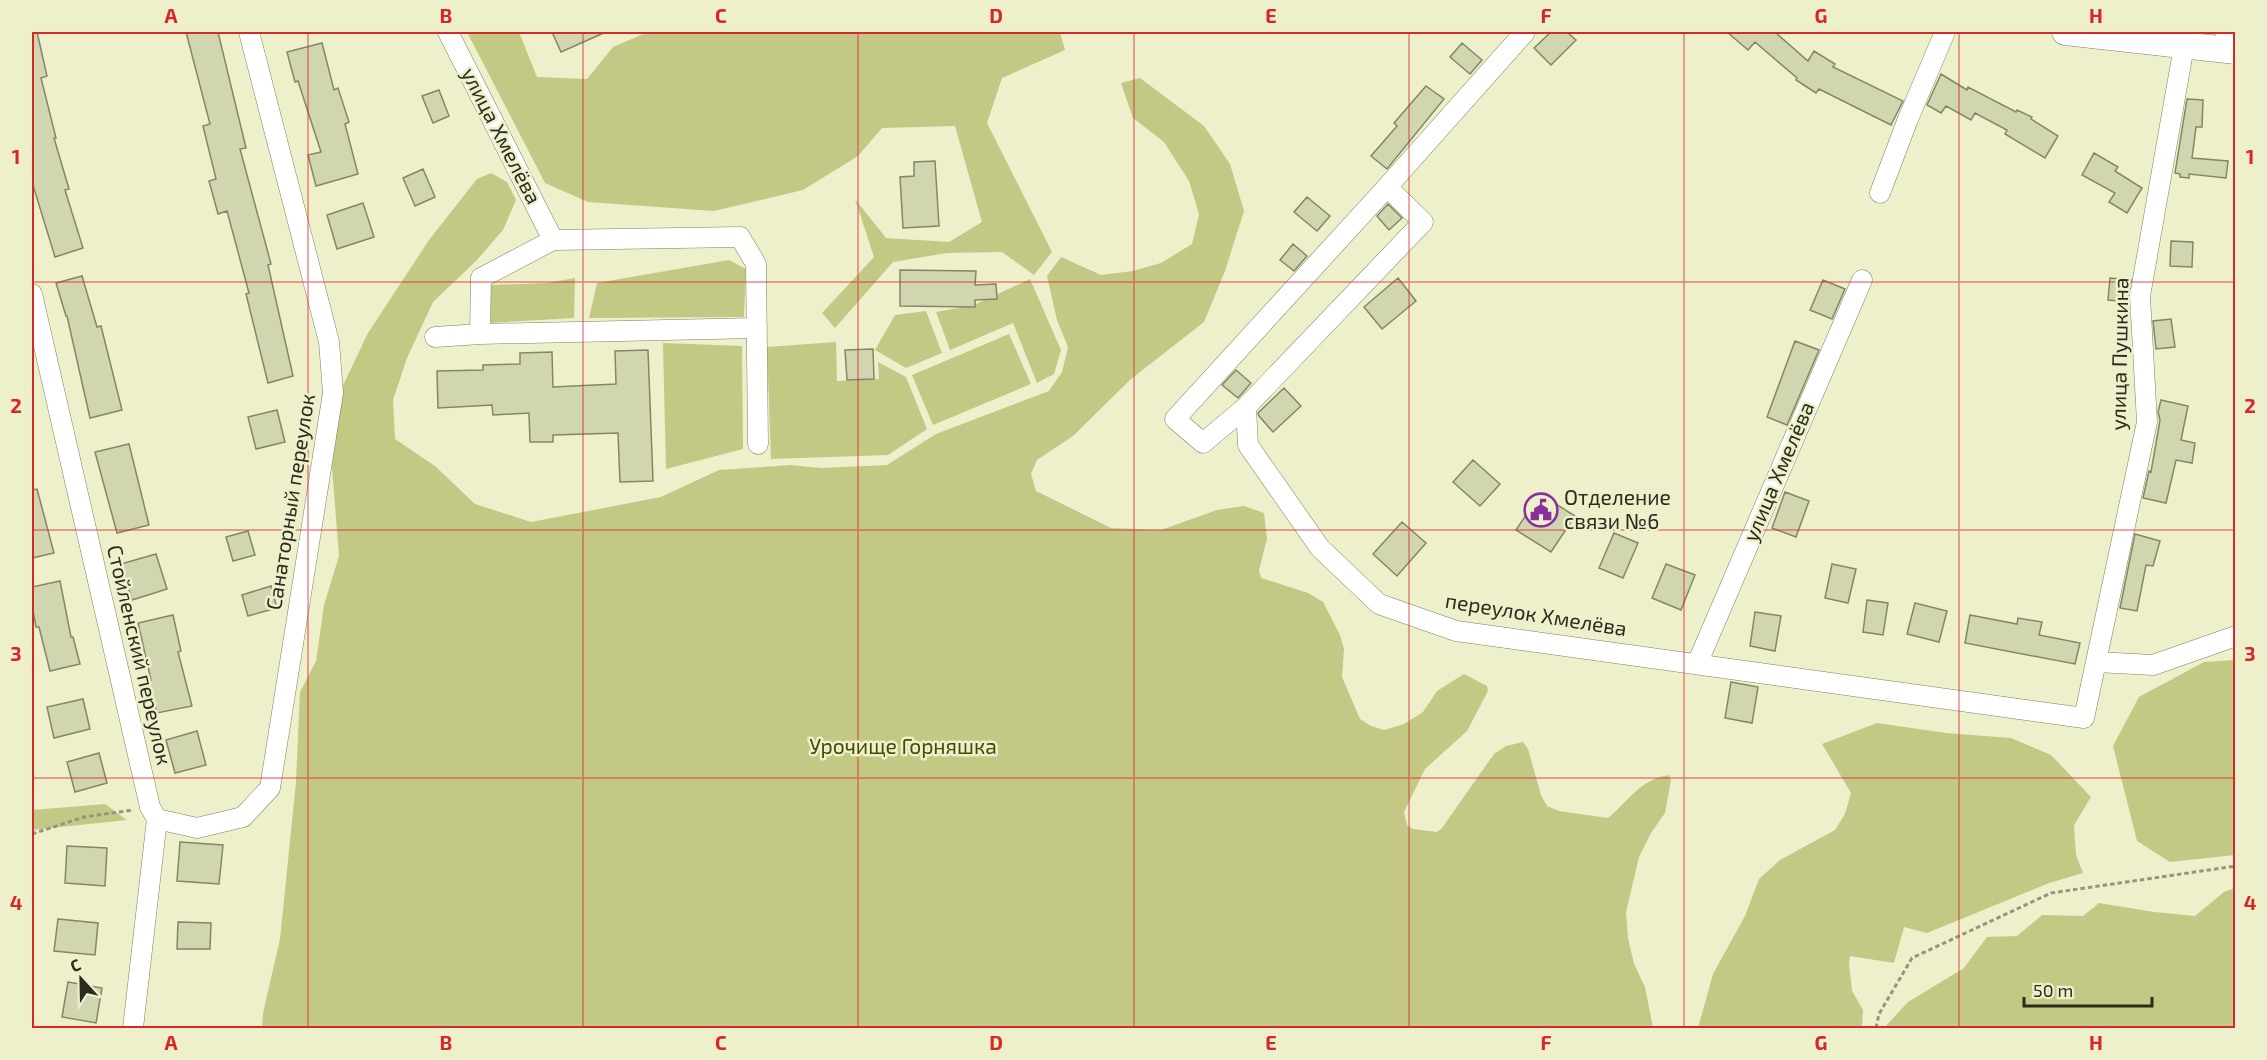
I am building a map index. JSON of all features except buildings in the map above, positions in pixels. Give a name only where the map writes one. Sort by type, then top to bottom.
[{"type":"main road","points":[[2066,32],[2184,46],[2229,44]]},
{"type":"street","name":"Санаторный переулок","points":[[154,813],[196,828],[243,817],[270,788],[333,393],[329,342],[249,32]]},
{"type":"street","name":"улица Хмелёва","points":[[448,32],[553,240]]},
{"type":"street","points":[[1387,187],[1423,222],[1246,406],[1203,443],[1176,419],[1526,32]]},
{"type":"street","points":[[1880,194],[1908,119],[1945,32]]},
{"type":"street","name":"улица Пушкина","points":[[2084,718],[2147,422],[2140,296],[2184,46]]},
{"type":"street","points":[[480,334],[481,278],[553,240],[740,237],[756,264],[758,444]]},
{"type":"street","name":"улица Хмелёва","points":[[1697,664],[1862,280]]},
{"type":"street","name":"Стойленский переулок","points":[[32,294],[154,813],[133,1029]]},
{"type":"street","points":[[435,337],[757,328]]},
{"type":"street","name":"переулок Хмелёва","points":[[1246,406],[1248,446],[1320,548],[1379,604],[1456,631],[2084,718]]},
{"type":"street","points":[[2096,662],[2153,665],[2235,636]]},
{"type":"path","points":[[32,834],[84,817],[154,813]]},
{"type":"path","points":[[1876,1029],[1879,1014],[1912,958],[2051,893],[2235,866]]},
{"type":"green space","points":[[467,32],[519,32],[537,77],[587,79],[613,47],[648,32],[1060,32],[1065,50],[1002,78],[987,123],[1052,252],[1034,275],[1002,252],[947,253],[893,262],[835,328],[822,313],[874,257],[855,199],[886,238],[949,242],[982,222],[955,126],[882,128],[858,156],[803,190],[714,211],[588,202],[545,183]]},
{"type":"green space","name":"Урочище Горняшка","points":[[1140,78],[1204,126],[1230,164],[1244,211],[1225,271],[1204,322],[1131,379],[1073,436],[1037,460],[1031,474],[1036,491],[1111,528],[1161,530],[1217,510],[1244,506],[1264,513],[1267,539],[1259,570],[1261,578],[1308,593],[1323,602],[1340,635],[1344,649],[1342,677],[1360,719],[1371,726],[1384,730],[1404,724],[1423,712],[1437,691],[1464,674],[1487,686],[1488,691],[1467,731],[1425,769],[1404,812],[1407,825],[1413,829],[1437,832],[1494,754],[1506,746],[1523,742],[1528,749],[1541,795],[1547,806],[1559,811],[1608,818],[1642,786],[1659,777],[1669,775],[1671,780],[1665,813],[1651,833],[1639,857],[1626,912],[1628,938],[1634,964],[1645,987],[1653,1028],[262,1028],[263,1013],[280,939],[296,782],[300,692],[316,661],[324,605],[339,556],[332,467],[337,398],[368,333],[429,240],[477,179],[491,173],[507,182],[516,200],[503,230],[477,260],[433,302],[407,358],[393,400],[395,439],[435,466],[475,504],[531,522],[661,497],[719,470],[791,465],[821,468],[887,465],[936,434],[1049,391],[1062,372],[1068,347],[1057,320],[1047,276],[1061,257],[1101,275],[1133,271],[1161,263],[1192,244],[1199,214],[1189,181],[1164,142],[1133,118],[1121,83]]},
{"type":"green space","points":[[729,260],[746,269],[744,317],[589,318],[597,283]]},
{"type":"green space","points":[[575,278],[574,318],[488,323],[491,285],[547,283]]},
{"type":"green space","points":[[1030,279],[1061,350],[1054,374],[1037,383],[1013,323],[950,350],[936,312],[974,305]]},
{"type":"green space","points":[[926,311],[942,353],[906,368],[875,350],[895,315]]},
{"type":"green space","points":[[1009,334],[1031,384],[933,425],[912,375]]},
{"type":"green space","points":[[836,342],[837,381],[879,379],[878,362],[906,377],[927,429],[888,455],[771,459],[767,347]]},
{"type":"green space","points":[[663,343],[742,346],[743,449],[666,469]]},
{"type":"green space","points":[[2235,660],[2235,855],[2170,862],[2137,841],[2113,746],[2139,697],[2204,662]]},
{"type":"green space","points":[[1877,723],[1946,733],[2011,738],[2051,755],[2091,797],[2074,825],[2076,855],[2083,873],[2049,883],[1927,933],[1904,927],[1894,963],[1850,956],[1852,991],[1863,1010],[1862,1028],[1698,1028],[1713,974],[1745,916],[1759,879],[1780,860],[1835,830],[1845,814],[1851,793],[1822,744]]},
{"type":"green space","points":[[105,804],[127,820],[32,830],[32,810]]},
{"type":"green space","points":[[2235,888],[2235,1028],[1884,1028],[1908,1002],[1964,968],[1987,937],[2017,936],[2042,915],[2083,916],[2099,903],[2195,916],[2224,892]]},
{"type":"place","name":"Отделение связи №6","points":[[1541,510]]}]
